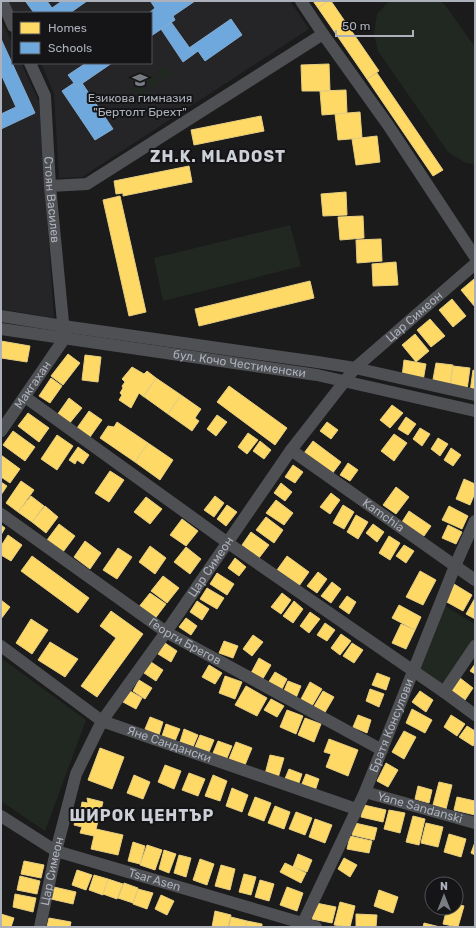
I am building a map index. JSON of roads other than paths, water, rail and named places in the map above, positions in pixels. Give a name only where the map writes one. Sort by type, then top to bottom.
[{"type":"street","points":[[2,1],[12,24]]},
{"type":"street","points":[[301,1],[388,126],[475,257]]},
{"type":"street","points":[[50,186],[87,184],[323,34]]},
{"type":"street","name":"Стоян Василев","points":[[30,64],[45,96],[50,186],[64,339]]},
{"type":"street","name":"Цар Симеон","points":[[40,927],[56,851],[76,774],[102,721],[166,632],[291,450],[344,381],[355,368],[475,264]]},
{"type":"street","name":"бул. Кочо Честименски","points":[[1,316],[355,368],[475,395]]},
{"type":"street","name":"бул. Кочо Честименски","points":[[1,329],[309,374],[475,411]]},
{"type":"street","name":"Макгахан","points":[[1,431],[64,339]]},
{"type":"street","points":[[25,397],[228,542],[475,715]]},
{"type":"street","name":"Kamchia","points":[[291,450],[475,580]]},
{"type":"street","name":"Георги Брегов","points":[[1,514],[166,632],[382,750]]},
{"type":"street","name":"Братя Консулови","points":[[302,925],[365,792],[412,670],[475,522]]},
{"type":"street","name":"Яне Сандански","points":[[1,646],[102,721],[356,809]]},
{"type":"street","points":[[444,692],[475,646]]},
{"type":"street","name":"Yane Sandanski","points":[[365,792],[475,823]]},
{"type":"street","name":"Tsar Asen","points":[[1,816],[56,851],[302,925],[316,927]]},
{"type":"place","name":"Езикова гимназия \"Бертолт Брехт\"","points":[[140,80]]},
{"type":"district","name":"ZH.K. MLADOST","points":[[218,156]]},
{"type":"district","name":"ШИРОК ЦЕНТЪР","points":[[142,815]]}]
